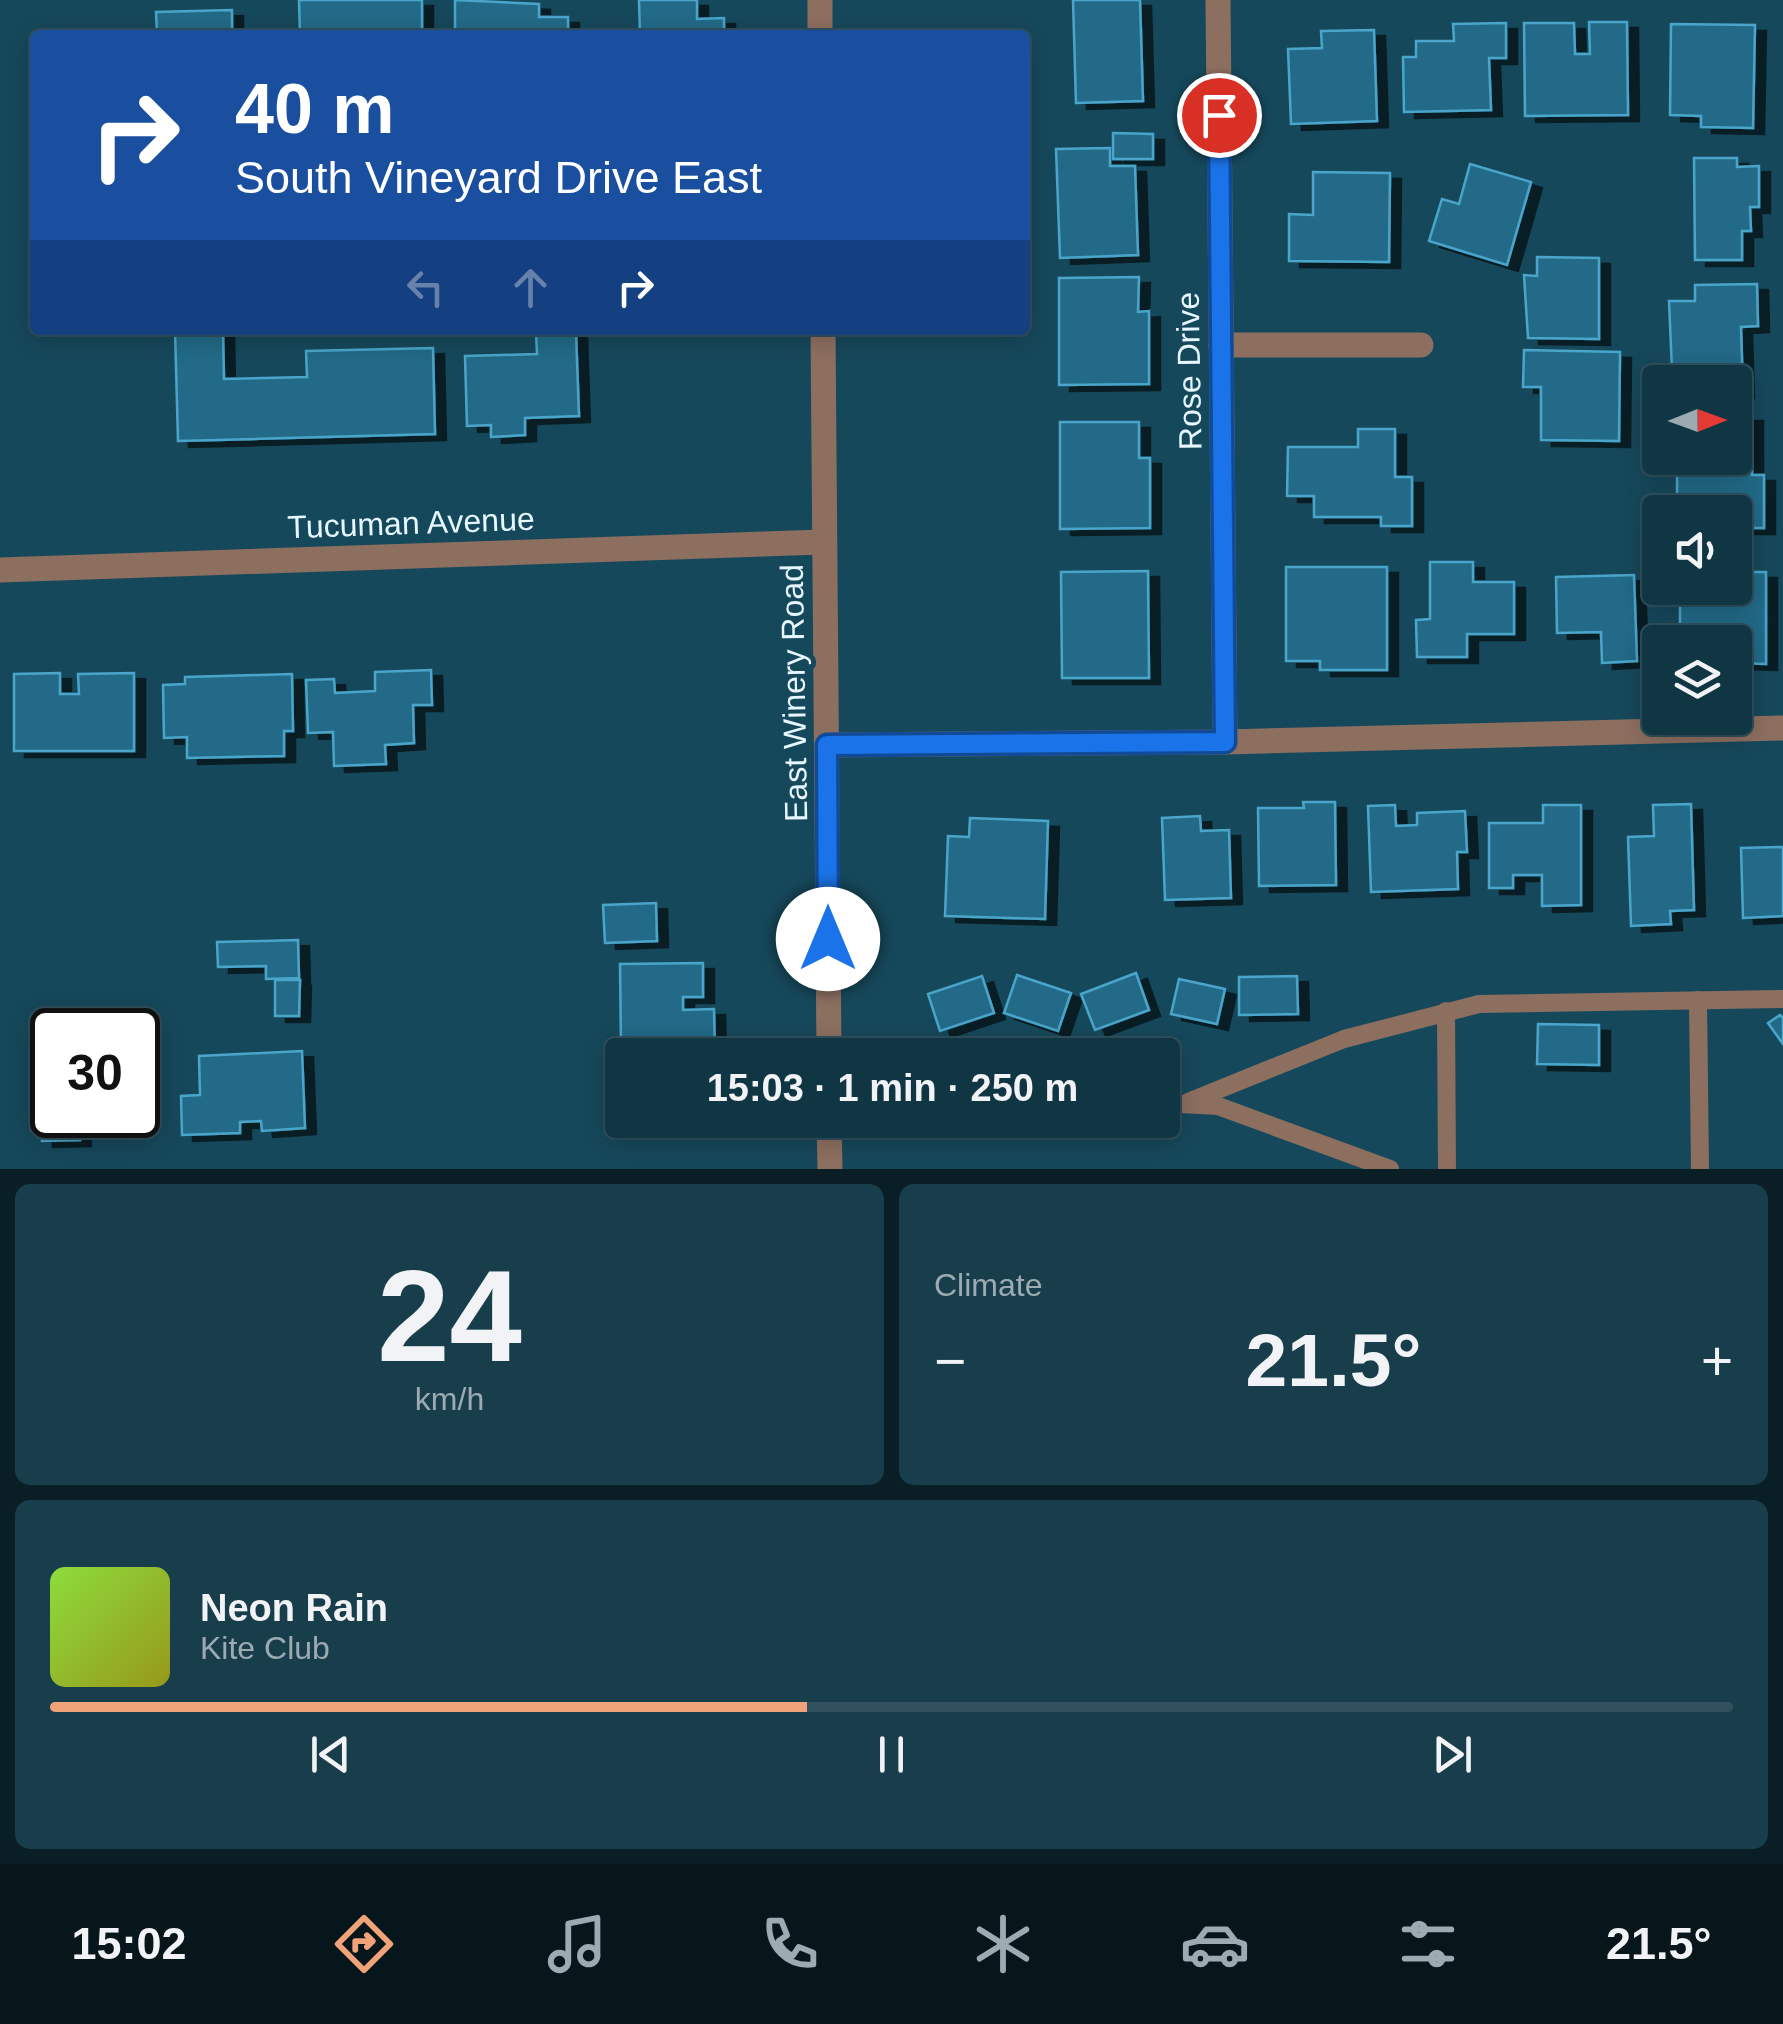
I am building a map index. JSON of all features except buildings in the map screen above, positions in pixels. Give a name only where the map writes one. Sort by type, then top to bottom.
[{"type":"street","points":[[820,0],[820,30]]},
{"type":"street","name":"Rose Drive","points":[[1218,0],[1225,742]]},
{"type":"street","name":"East Winery Road","points":[[823,335],[829,1038]]},
{"type":"street","points":[[1221,345],[1421,345]]},
{"type":"street","name":"Tucuman Avenue","points":[[0,570],[824,542]]},
{"type":"street","points":[[827,745],[1225,742],[1783,728]]},
{"type":"street","points":[[829,1138],[830,1169]]},
{"type":"lane","points":[[1188,1102],[1344,1039],[1446,1011],[1521,1002],[1783,999]]},
{"type":"lane","points":[[1698,1000],[1700,1169]]},
{"type":"lane","points":[[1446,1011],[1447,1169]]},
{"type":"lane","points":[[1180,1102],[1218,1106],[1390,1169]]},
{"type":"route","points":[[828,939],[827,745],[1225,742],[1219,115]]}]
